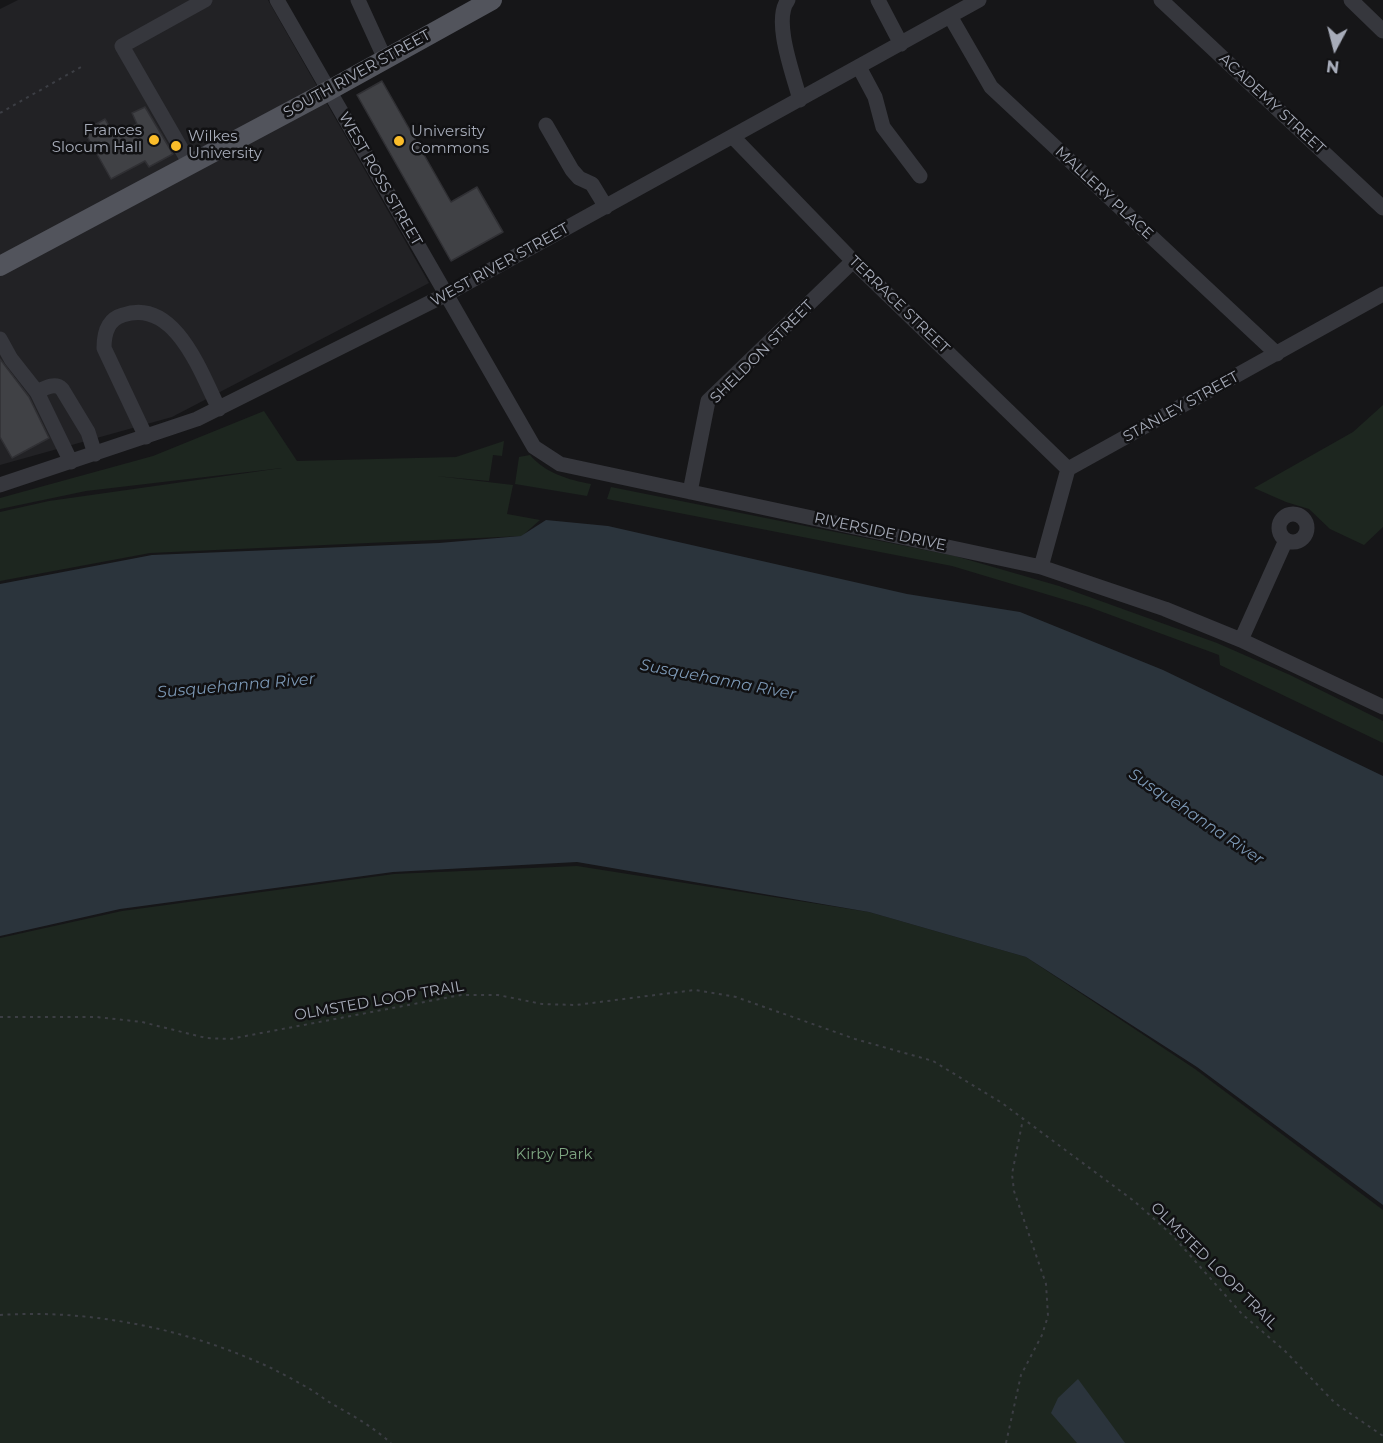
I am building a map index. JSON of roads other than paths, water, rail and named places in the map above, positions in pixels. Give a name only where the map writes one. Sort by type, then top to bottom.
[{"type":"main road","name":"SOUTH RIVER STREET","points":[[0,266],[328,91],[492,0]]},
{"type":"street","points":[[190,164],[122,46],[205,0]]},
{"type":"street","name":"WEST ROSS STREET","points":[[277,0],[447,294]]},
{"type":"street","points":[[358,0],[385,59]]},
{"type":"street","points":[[788,0],[783,6],[782,26],[800,100]]},
{"type":"street","points":[[878,0],[901,44]]},
{"type":"street","name":"WEST RIVER STREET","points":[[0,485],[146,437],[219,409],[447,294],[980,0]]},
{"type":"street","name":"ACADEMY STREET","points":[[1161,0],[1383,208]]},
{"type":"street","points":[[1351,0],[1383,31]]},
{"type":"street","name":"MALLERY PLACE","points":[[950,16],[991,87],[1276,354]]},
{"type":"street","points":[[859,67],[875,97],[883,127],[920,176]]},
{"type":"street","points":[[546,125],[572,170],[579,178],[592,184],[606,207]]},
{"type":"street","name":"TERRACE STREET","points":[[733,136],[853,261],[1068,469]]},
{"type":"street","name":"SHELDON STREET","points":[[690,492],[708,401],[853,261]]},
{"type":"street","name":"RIVERSIDE DRIVE","points":[[447,294],[534,447],[560,464],[1041,567],[1165,609],[1241,640],[1383,707]]},
{"type":"street","name":"STANLEY STREET","points":[[1068,469],[1383,294]]},
{"type":"street","points":[[146,437],[104,348],[104,335],[112,319],[124,314],[142,312],[171,325],[192,356],[219,409]]},
{"type":"street","points":[[0,339],[11,359],[37,392],[71,462]]},
{"type":"street","points":[[37,392],[51,386],[59,386],[62,389],[88,432],[95,454]]},
{"type":"street","points":[[1041,567],[1068,469]]},
{"type":"street","points":[[1241,640],[1286,540]]},
{"type":"water","name":"Susquehanna River","points":[[546,520],[608,526],[907,594],[1020,612],[1163,670],[1383,776],[1383,1205],[1197,1067],[1026,957],[869,912],[577,862],[393,872],[120,909],[0,936],[0,584],[152,555],[439,543],[521,536]]},
{"type":"water","points":[[1078,1379],[1125,1443],[1077,1443],[1051,1413],[1058,1398]]},
{"type":"place","name":"Frances Slocum Hall","points":[[154,140]]},
{"type":"place","name":"University Commons","points":[[399,141]]},
{"type":"place","name":"Wilkes University","points":[[176,146]]},
{"type":"park label","name":"Kirby Park","points":[[554,1155]]}]
